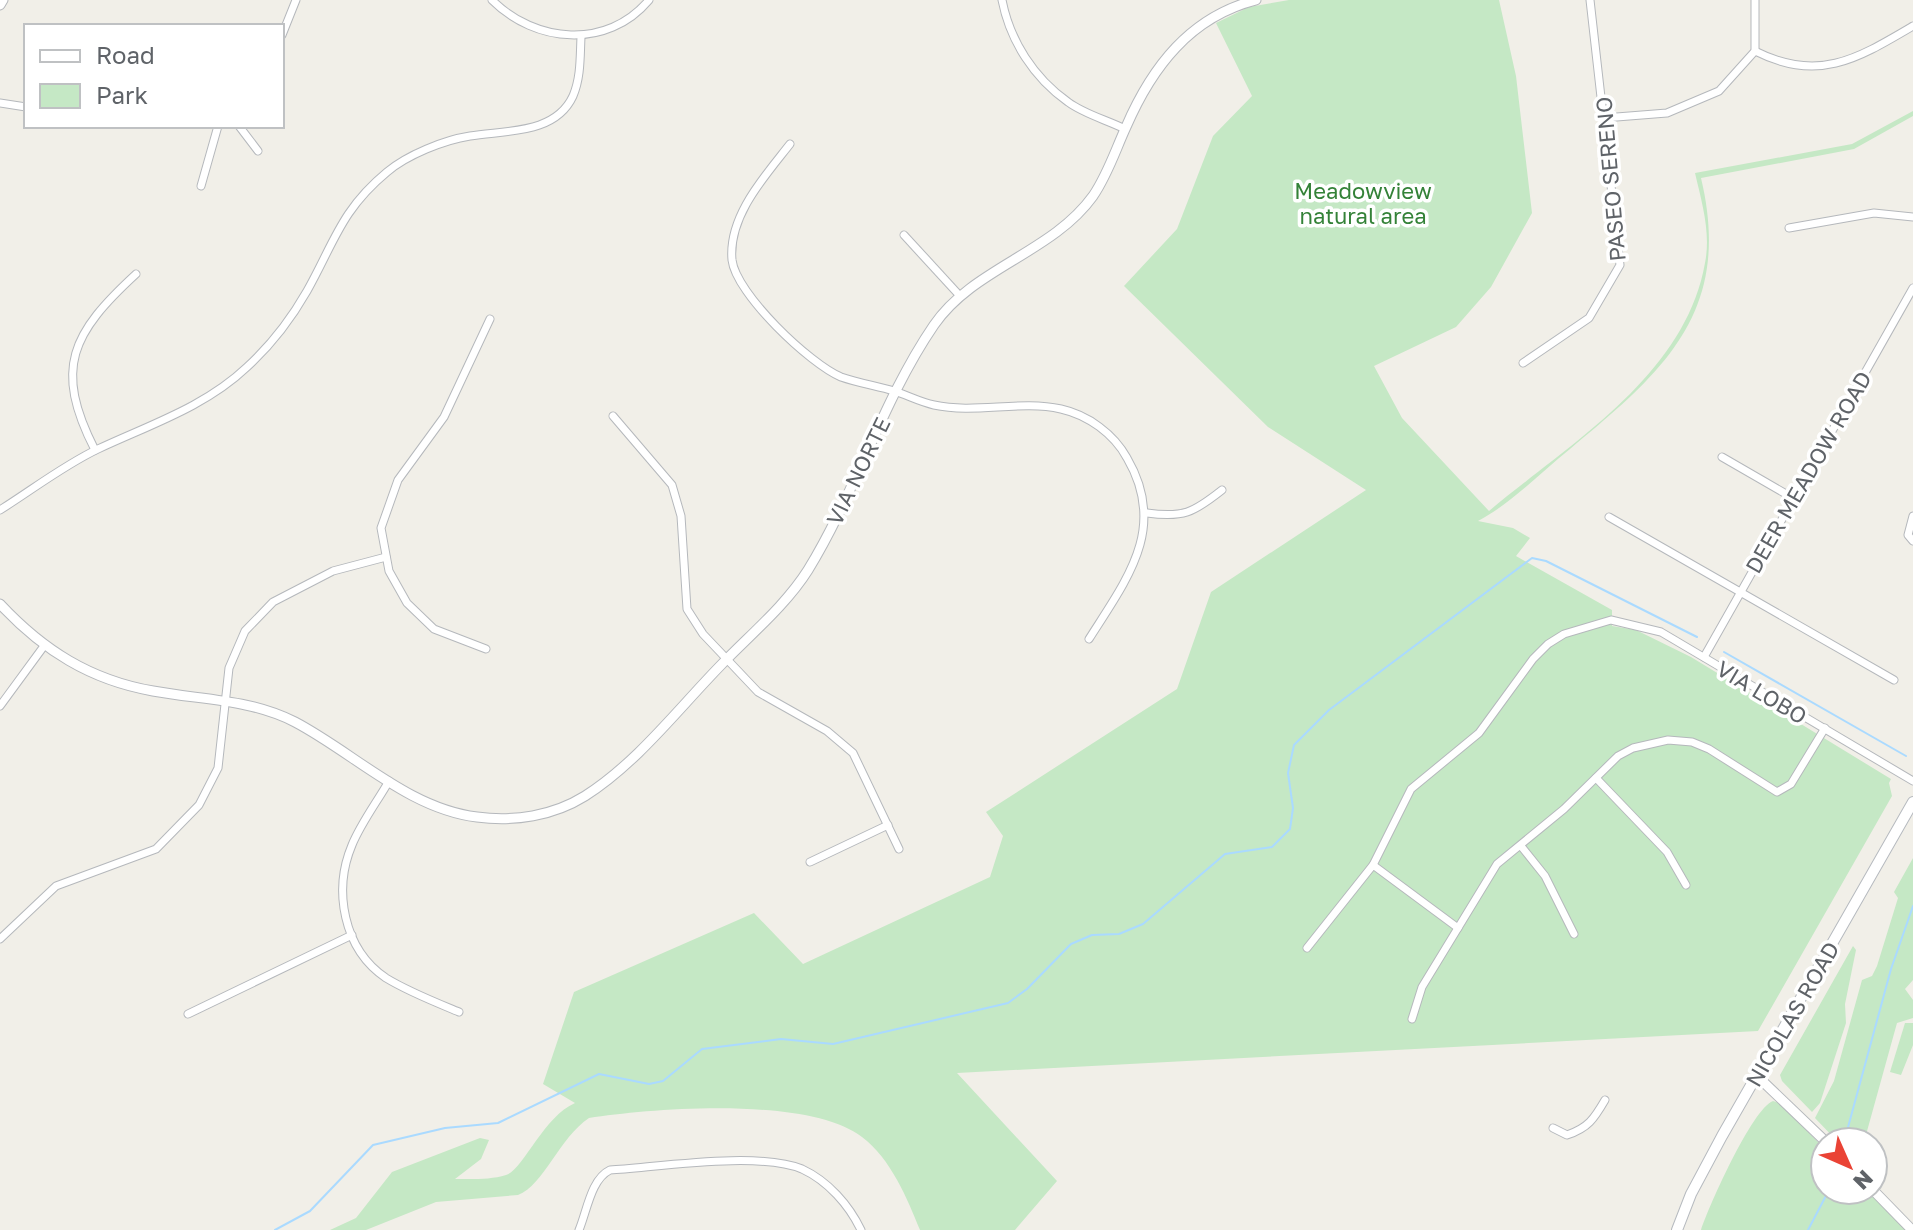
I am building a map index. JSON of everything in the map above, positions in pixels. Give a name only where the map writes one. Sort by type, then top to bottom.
[{"type":"main road","name":"NICOLAS ROAD","points":[[1677,1230],[1691,1194],[1756,1075],[1913,802]]},
{"type":"street","points":[[0,5],[3,0]]},
{"type":"street","points":[[284,30],[296,0]]},
{"type":"street","points":[[492,0],[537,30],[581,37],[609,29],[649,0]]},
{"type":"street","points":[[1002,0],[1007,24],[1038,75],[1069,104],[1125,129]]},
{"type":"street","name":"VIA NORTE","points":[[0,604],[44,646],[110,682],[155,692],[227,699],[294,722],[389,781],[437,806],[473,817],[509,819],[544,814],[584,797],[624,764],[805,575],[914,354],[938,319],[960,296],[1042,243],[1084,209],[1107,176],[1147,82],[1180,41],[1217,13],[1256,0]]},
{"type":"street","name":"PASEO SERENO","points":[[1523,363],[1589,318],[1620,265],[1590,0]]},
{"type":"street","points":[[1604,118],[1667,113],[1719,91],[1755,51],[1755,0]]},
{"type":"street","points":[[1755,51],[1780,64],[1827,68],[1850,60],[1913,26]]},
{"type":"street","points":[[0,510],[95,450],[205,398],[245,369],[279,333],[307,290],[330,239],[357,199],[390,169],[445,144],[469,136],[506,134],[545,123],[572,99],[580,73],[581,37]]},
{"type":"street","points":[[0,103],[24,107]]},
{"type":"street","points":[[201,186],[217,128]]},
{"type":"street","points":[[241,128],[258,151]]},
{"type":"street","points":[[790,144],[758,184],[737,223],[732,259],[739,285],[770,320],[839,376],[935,405],[1062,409],[1097,424],[1122,449],[1141,481],[1147,513],[1143,543],[1120,590],[1089,639]]},
{"type":"street","points":[[1789,228],[1874,213],[1913,217]]},
{"type":"street","points":[[904,235],[960,296]]},
{"type":"street","points":[[95,450],[79,419],[72,388],[74,359],[83,332],[99,308],[136,274]]},
{"type":"street","name":"DEER MEADOW ROAD","points":[[1704,657],[1913,288]]},
{"type":"street","points":[[486,649],[434,629],[407,603],[389,571],[381,528],[398,480],[444,417],[490,319]]},
{"type":"street","points":[[613,416],[672,485],[681,516],[687,609],[703,634],[758,692],[827,731],[853,753],[899,849]]},
{"type":"street","points":[[1722,457],[1793,498]]},
{"type":"street","points":[[1147,513],[1174,517],[1197,509],[1222,490]]},
{"type":"street","points":[[1913,516],[1908,535],[1913,541]]},
{"type":"street","points":[[1609,517],[1894,680]]},
{"type":"street","points":[[0,939],[56,886],[156,849],[199,805],[218,768],[229,668],[245,631],[273,602],[333,571],[386,557]]},
{"type":"street","name":"VIA LOBO","points":[[1373,865],[1411,789],[1479,733],[1533,659],[1564,634],[1605,620],[1652,629],[1913,781]]},
{"type":"street","points":[[0,706],[44,646]]},
{"type":"street","points":[[1412,1019],[1416,998],[1497,864],[1521,846],[1618,756],[1633,748],[1668,740],[1692,742],[1709,749],[1777,792],[1791,783],[1825,728]]},
{"type":"street","points":[[1596,778],[1667,852],[1686,885]]},
{"type":"street","points":[[389,781],[352,843],[342,875],[342,908],[364,956],[384,976],[459,1012]]},
{"type":"street","points":[[810,862],[888,825]]},
{"type":"street","points":[[1521,846],[1545,876],[1574,934]]},
{"type":"street","points":[[1307,948],[1373,865],[1458,928]]},
{"type":"street","points":[[188,1014],[352,935]]},
{"type":"street","points":[[1756,1075],[1809,1126]]},
{"type":"street","points":[[1553,1128],[1567,1135],[1583,1130],[1597,1118],[1605,1100]]},
{"type":"street","points":[[579,1230],[595,1187],[602,1174],[610,1170],[753,1162],[779,1163],[802,1170],[838,1196],[854,1213],[861,1230]]},
{"type":"street","points":[[1889,1206],[1912,1230]]},
{"type":"green space","name":"Meadowview natural area","points":[[1289,0],[1499,0],[1516,76],[1532,213],[1491,287],[1456,327],[1374,366],[1402,418],[1489,511],[1620,404],[1674,340],[1693,303],[1707,252],[1705,218],[1695,173],[1852,144],[1913,111],[1913,116],[1854,149],[1701,178],[1708,225],[1707,266],[1698,302],[1683,334],[1635,393],[1514,497],[1478,521],[1513,528],[1530,538],[1516,556],[1612,610],[1612,626],[1636,630],[1691,657],[1891,779],[1892,796],[1758,1031],[957,1073],[1057,1181],[1015,1230],[920,1230],[890,1168],[862,1137],[838,1124],[806,1115],[730,1108],[652,1111],[589,1118],[569,1137],[536,1182],[518,1195],[436,1202],[366,1230],[330,1230],[356,1218],[392,1172],[480,1138],[489,1140],[481,1159],[455,1179],[494,1178],[513,1171],[553,1119],[575,1103],[543,1084],[574,992],[754,913],[803,964],[990,877],[1003,836],[986,812],[1177,689],[1211,592],[1366,490],[1268,427],[1124,286],[1177,229],[1213,136],[1252,96],[1216,23],[1249,7]]},
{"type":"green space","points":[[1913,858],[1913,980],[1905,989],[1913,1000],[1913,1018],[1897,1023],[1868,1126],[1823,1126],[1815,1118],[1834,1081],[1862,980],[1872,976],[1877,966],[1898,898],[1894,892]]},
{"type":"green space","points":[[1853,946],[1856,950],[1845,1004],[1846,1023],[1820,1103],[1812,1112],[1782,1081],[1780,1075]]},
{"type":"green space","points":[[1905,1023],[1913,1023],[1913,1045],[1901,1075],[1890,1072]]},
{"type":"green space","points":[[1773,1101],[1779,1103],[1809,1133],[1809,1206],[1883,1206],[1906,1230],[1701,1230],[1743,1139],[1764,1108]]},
{"type":"waterway","points":[[275,1230],[310,1211],[373,1145],[445,1128],[498,1123],[599,1074],[649,1084],[663,1081],[702,1049],[781,1039],[833,1044],[1008,1003],[1027,989],[1071,944],[1092,935],[1119,934],[1143,924],[1225,854],[1272,847],[1290,829],[1293,808],[1288,773],[1294,745],[1329,710],[1532,558],[1546,561],[1697,637]]},
{"type":"waterway","points":[[1724,652],[1906,756]]},
{"type":"waterway","points":[[1848,1126],[1891,969],[1913,906]]},
{"type":"waterway","points":[[1808,1230],[1821,1206]]}]
